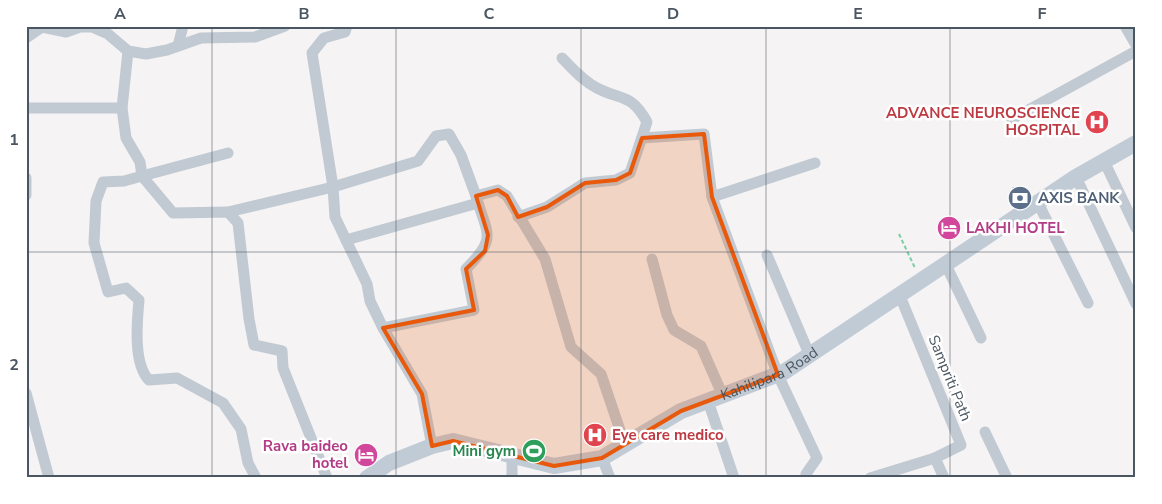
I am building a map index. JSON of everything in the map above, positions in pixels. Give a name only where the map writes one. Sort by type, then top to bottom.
[{"type":"main road","name":"Kahilipara Road","points":[[367,478],[389,463],[432,446],[453,441],[512,454],[554,466],[602,458],[681,412],[778,375],[810,356],[1076,177],[1136,143]]},
{"type":"street","points":[[178,46],[183,26]]},
{"type":"street","points":[[26,38],[42,27],[54,27],[66,32],[92,27],[108,34],[128,51],[146,54],[201,38],[255,37],[285,26]]},
{"type":"street","points":[[347,26],[345,32],[324,38],[312,53],[333,186],[336,217],[368,284],[370,301],[383,328],[422,394],[432,446]]},
{"type":"street","points":[[1125,26],[1136,45]]},
{"type":"street","points":[[128,51],[122,108],[126,138],[140,162],[142,176],[173,213],[228,212],[333,186],[418,161],[436,136],[449,134],[461,154],[488,235],[485,251],[466,269],[474,310],[383,328]]},
{"type":"street","points":[[1012,119],[1136,51]]},
{"type":"street","points":[[518,217],[547,207],[585,183],[616,180],[630,173],[647,122],[640,108],[627,98],[598,88],[578,75],[562,58]]},
{"type":"street","points":[[26,108],[122,108]]},
{"type":"street","points":[[642,138],[704,134],[712,197],[778,375],[817,458],[806,474],[808,478]]},
{"type":"street","points":[[228,153],[124,181],[103,182],[96,201],[94,243],[108,292],[126,288],[139,300],[136,329],[142,373],[150,380],[177,378],[224,403],[241,428],[248,462],[256,478]]},
{"type":"street","points":[[1104,161],[1136,228]]},
{"type":"street","points":[[712,197],[815,163]]},
{"type":"street","points":[[1076,177],[1136,304]]},
{"type":"street","points":[[26,178],[26,195]]},
{"type":"street","points":[[346,240],[477,200],[498,190],[507,196],[545,259],[571,347],[601,374],[625,445]]},
{"type":"street","points":[[1038,203],[1088,303]]},
{"type":"street","points":[[228,212],[238,223],[249,319],[254,345],[282,351],[283,368],[327,478]]},
{"type":"street","points":[[767,255],[810,356]]},
{"type":"street","points":[[652,259],[674,330],[701,346],[734,478]]},
{"type":"street","points":[[946,265],[981,338]]},
{"type":"street","name":"Sampriti Path","points":[[900,296],[960,446],[935,458]]},
{"type":"street","points":[[26,393],[30,419],[49,478]]},
{"type":"street","points":[[985,432],[1007,478]]},
{"type":"street","points":[[512,454],[512,478]]},
{"type":"street","points":[[602,458],[610,478]]},
{"type":"street","points":[[871,478],[935,458],[944,478]]},
{"type":"path","points":[[899,234],[916,271]]},
{"type":"highlighted area","points":[[704,134],[712,197],[778,375],[681,411],[602,458],[554,466],[453,441],[432,446],[422,394],[383,328],[474,310],[466,269],[485,251],[488,235],[476,196],[498,190],[507,196],[518,217],[547,207],[585,183],[616,180],[630,173],[642,138]]},
{"type":"place","name":"ADVANCE NEUROSCIENCE HOSPITAL","points":[[1097,122]]},
{"type":"place","name":"AXIS BANK","points":[[1020,198]]},
{"type":"place","name":"LAKHI HOTEL","points":[[949,228]]},
{"type":"place","name":"Eye care medico","points":[[595,435]]},
{"type":"place","name":"Mini gym","points":[[534,451]]},
{"type":"place","name":"Rava baideo hotel","points":[[366,455]]}]
